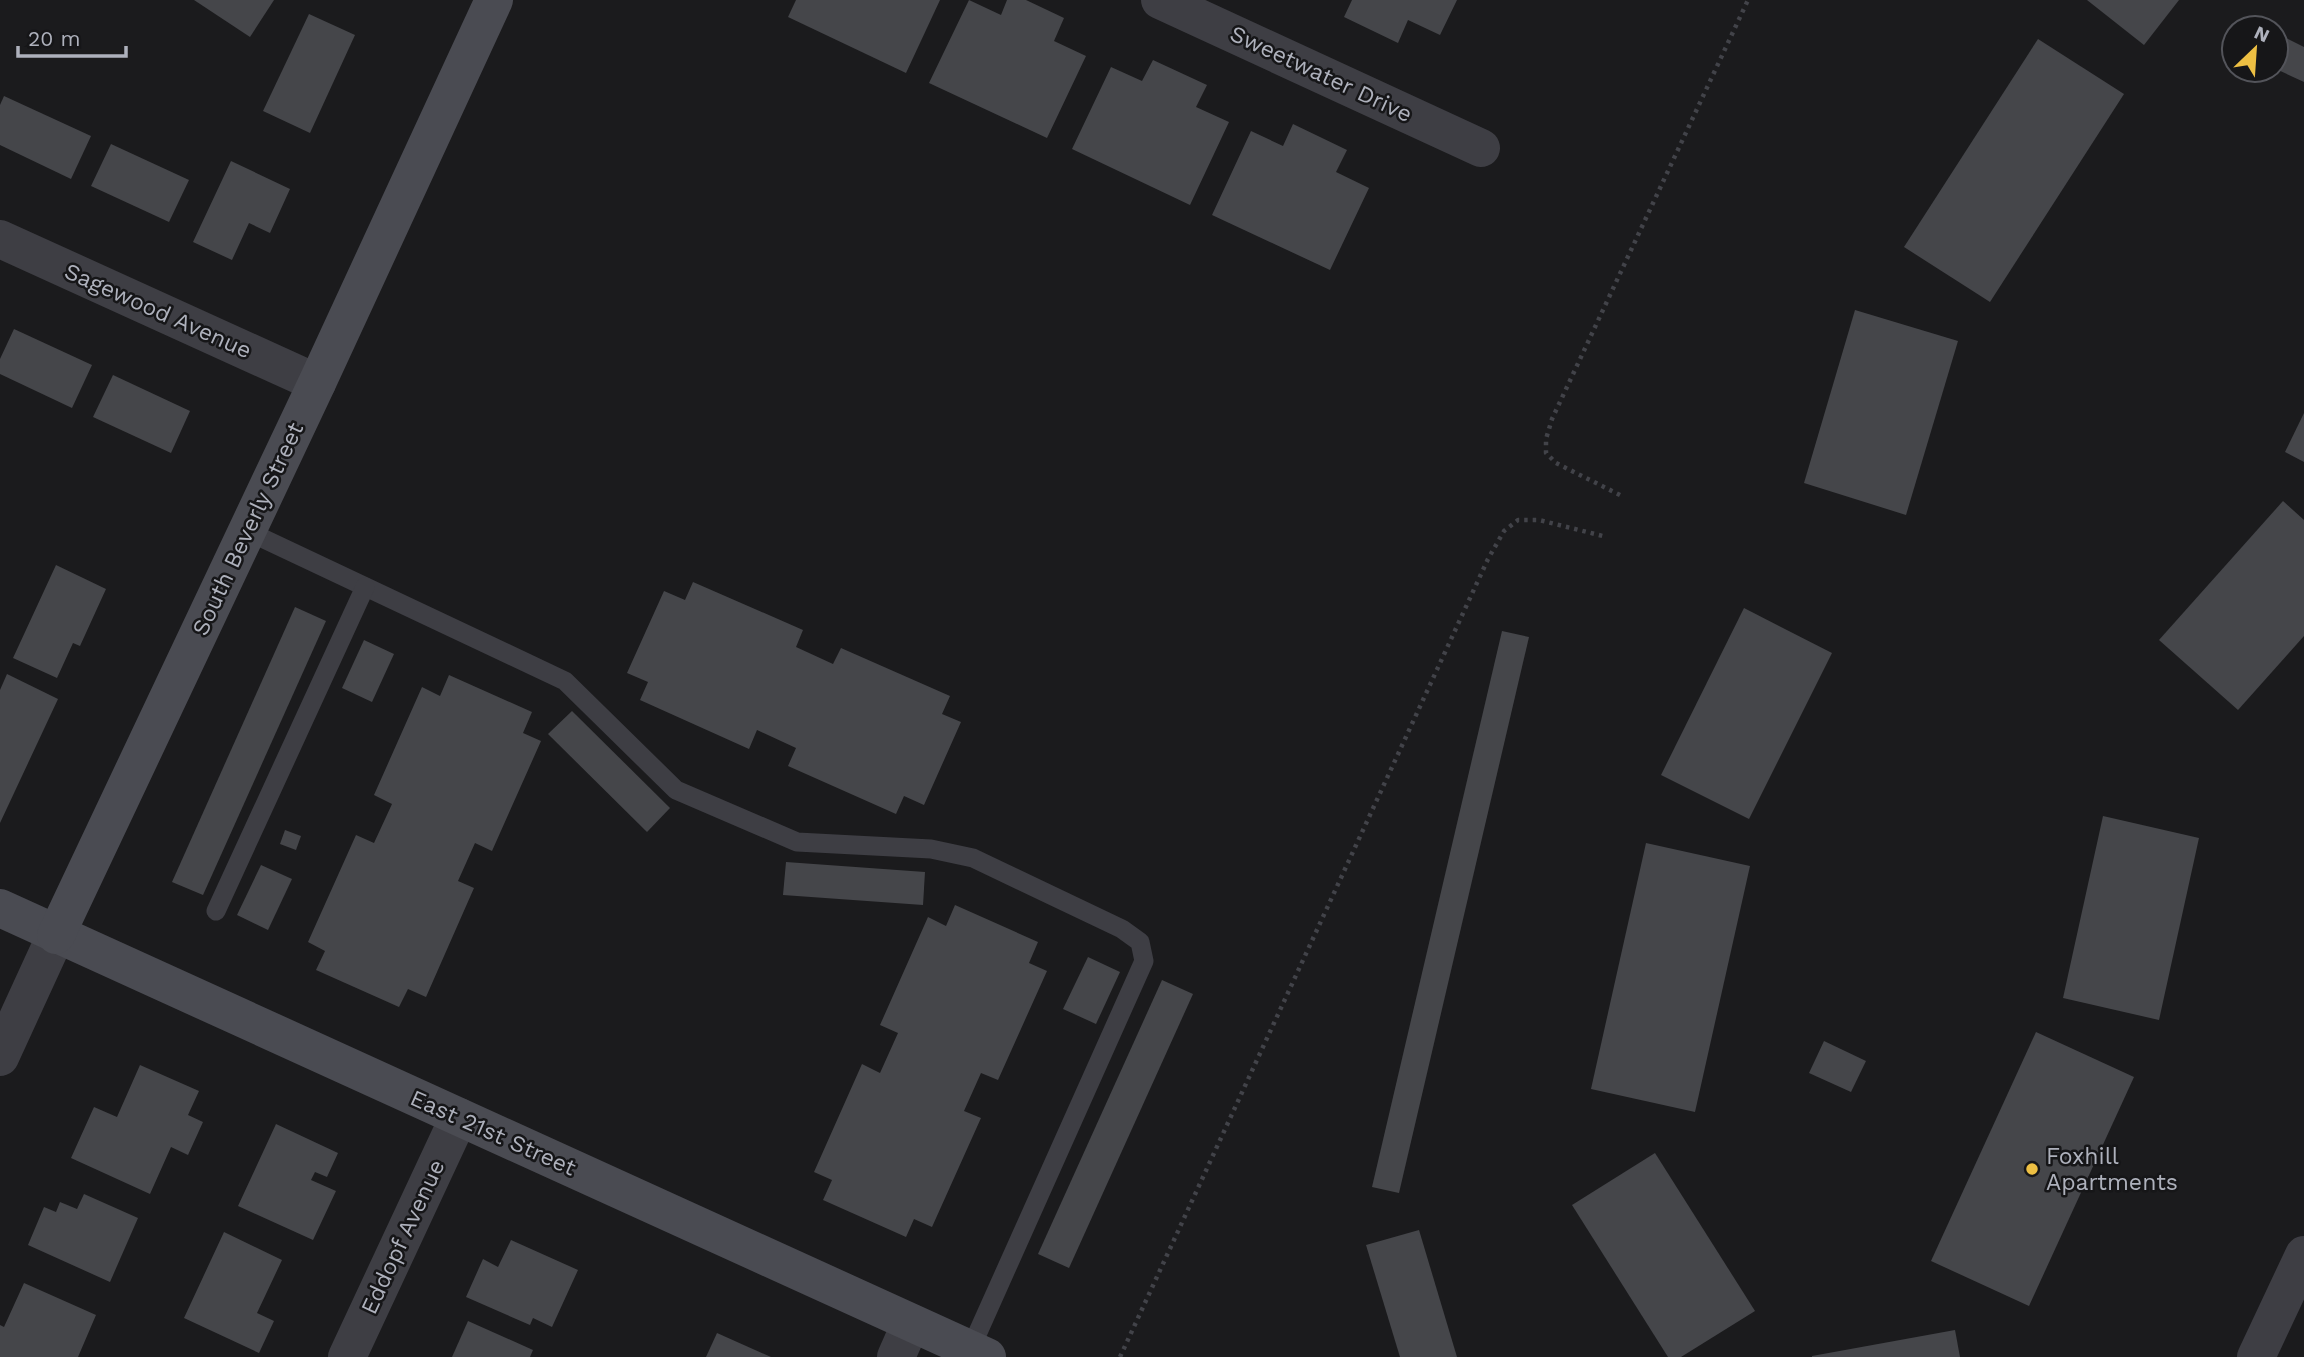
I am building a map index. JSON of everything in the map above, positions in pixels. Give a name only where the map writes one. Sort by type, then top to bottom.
[{"type":"street","name":"Sweetwater Drive","points":[[1160,0],[1481,148]]},
{"type":"street","name":"South Beverly Street","points":[[0,1057],[317,383],[484,4]]},
{"type":"street","name":"Sagewood Avenue","points":[[0,239],[317,383]]},
{"type":"street","name":"East 21st Street","points":[[0,908],[979,1353]]},
{"type":"street","name":"Eddopf Avenue","points":[[348,1357],[459,1117]]},
{"type":"street","points":[[2256,1357],[2304,1255]]},
{"type":"street","points":[[896,1357],[911,1323]]},
{"type":"lane","points":[[247,531],[565,681],[676,790],[797,842],[931,849],[973,858],[1122,929],[1140,942],[1144,961],[979,1353]]},
{"type":"lane","points":[[216,911],[365,587]]},
{"type":"path","points":[[1620,495],[1556,463],[1546,453],[1546,439],[1552,419],[1748,0]]},
{"type":"path","points":[[1120,1357],[1483,571],[1504,531],[1518,520],[1539,520],[1603,536]]},
{"type":"building","points":[[194,0],[274,0],[250,37]]},
{"type":"building","points":[[796,0],[940,0],[906,73],[788,17]]},
{"type":"building","points":[[969,0],[1001,15],[1007,0],[1026,0],[1064,18],[1054,41],[1086,56],[1047,138],[929,83]]},
{"type":"building","points":[[1352,0],[1457,0],[1440,35],[1408,20],[1398,43],[1344,17]]},
{"type":"building","points":[[2087,0],[2179,0],[2144,45]]},
{"type":"building","points":[[309,14],[355,35],[310,133],[263,111]]},
{"type":"building","points":[[2038,39],[2124,94],[1990,302],[1904,247]]},
{"type":"building","points":[[2290,40],[2304,47],[2304,82],[2290,76]]},
{"type":"building","points":[[1153,60],[1207,85],[1196,107],[1229,122],[1190,205],[1072,149],[1111,67],[1142,81]]},
{"type":"building","points":[[4,96],[91,136],[71,179],[0,145],[0,105]]},
{"type":"building","points":[[1293,124],[1347,150],[1336,172],[1369,188],[1330,270],[1212,215],[1251,131],[1283,146]]},
{"type":"building","points":[[111,144],[189,180],[169,222],[91,186]]},
{"type":"building","points":[[231,161],[290,189],[270,233],[249,223],[232,260],[193,242]]},
{"type":"building","points":[[1855,310],[1958,341],[1906,515],[1804,483]]},
{"type":"building","points":[[14,329],[92,365],[72,408],[0,374],[0,359]]},
{"type":"building","points":[[113,375],[190,411],[171,453],[93,417]]},
{"type":"building","points":[[2304,413],[2304,462],[2285,452]]},
{"type":"building","points":[[2283,501],[2304,520],[2304,636],[2238,710],[2159,640]]},
{"type":"building","points":[[56,565],[106,589],[80,646],[73,643],[57,678],[13,658]]},
{"type":"building","points":[[693,582],[803,630],[796,647],[833,664],[841,648],[950,696],[942,714],[961,722],[924,805],[904,796],[896,814],[788,766],[796,748],[757,730],[749,749],[640,700],[648,682],[627,673],[664,591],[685,600]]},
{"type":"building","points":[[295,607],[326,621],[203,895],[172,882]]},
{"type":"building","points":[[1744,608],[1832,653],[1749,819],[1661,775]]},
{"type":"building","points":[[1502,631],[1529,637],[1399,1193],[1372,1187]]},
{"type":"building","points":[[364,640],[394,654],[372,702],[342,688]]},
{"type":"building","points":[[7,674],[58,699],[0,823],[0,690]]},
{"type":"building","points":[[449,675],[532,712],[523,733],[541,741],[492,851],[475,843],[458,881],[474,888],[426,997],[408,989],[399,1007],[316,970],[325,951],[308,942],[356,835],[374,843],[392,804],[374,795],[422,687],[440,696]]},
{"type":"building","points":[[572,711],[670,808],[647,832],[548,734]]},
{"type":"building","points":[[2103,816],[2199,838],[2159,1020],[2063,998]]},
{"type":"building","points":[[285,830],[301,836],[296,850],[280,844]]},
{"type":"building","points":[[1646,843],[1750,866],[1695,1112],[1591,1089]]},
{"type":"building","points":[[786,862],[925,872],[923,905],[783,895]]},
{"type":"building","points":[[261,865],[292,879],[268,930],[237,915]]},
{"type":"building","points":[[955,905],[1038,942],[1029,963],[1047,971],[998,1080],[981,1073],[964,1111],[981,1118],[932,1227],[914,1219],[906,1237],[823,1200],[832,1180],[814,1172],[862,1064],[880,1073],[898,1033],[880,1025],[928,917],[946,926]]},
{"type":"building","points":[[1088,957],[1120,972],[1096,1024],[1063,1009]]},
{"type":"building","points":[[1162,980],[1193,994],[1069,1268],[1038,1254]]},
{"type":"building","name":"Foxhill Apartments","points":[[2036,1032],[2134,1077],[2029,1306],[1931,1261]]},
{"type":"building","points":[[1824,1041],[1866,1061],[1851,1092],[1809,1073]]},
{"type":"building","points":[[140,1065],[199,1091],[188,1115],[203,1122],[188,1155],[171,1147],[150,1194],[71,1158],[94,1107],[117,1117]]},
{"type":"building","points":[[276,1124],[338,1153],[327,1177],[315,1172],[311,1180],[336,1191],[313,1240],[238,1206]]},
{"type":"building","points":[[1655,1153],[1755,1311],[1681,1357],[1668,1357],[1572,1205]]},
{"type":"building","points":[[84,1194],[138,1218],[110,1282],[28,1245],[44,1207],[56,1212],[60,1202],[77,1209]]},
{"type":"building","points":[[1419,1230],[1457,1357],[1400,1357],[1366,1245]]},
{"type":"building","points":[[224,1232],[282,1260],[257,1313],[274,1321],[259,1353],[184,1318]]},
{"type":"building","points":[[511,1240],[578,1270],[552,1327],[533,1318],[530,1325],[466,1297],[483,1259],[498,1267]]},
{"type":"building","points":[[24,1283],[96,1315],[78,1357],[0,1357],[0,1325],[4,1327]]},
{"type":"building","points":[[468,1321],[533,1350],[530,1357],[452,1357]]},
{"type":"building","points":[[1955,1330],[1960,1357],[1812,1357],[1812,1356]]},
{"type":"building","points":[[717,1333],[771,1357],[706,1357]]},
{"type":"place","name":"Foxhill Apartments","points":[[2032,1169]]}]
